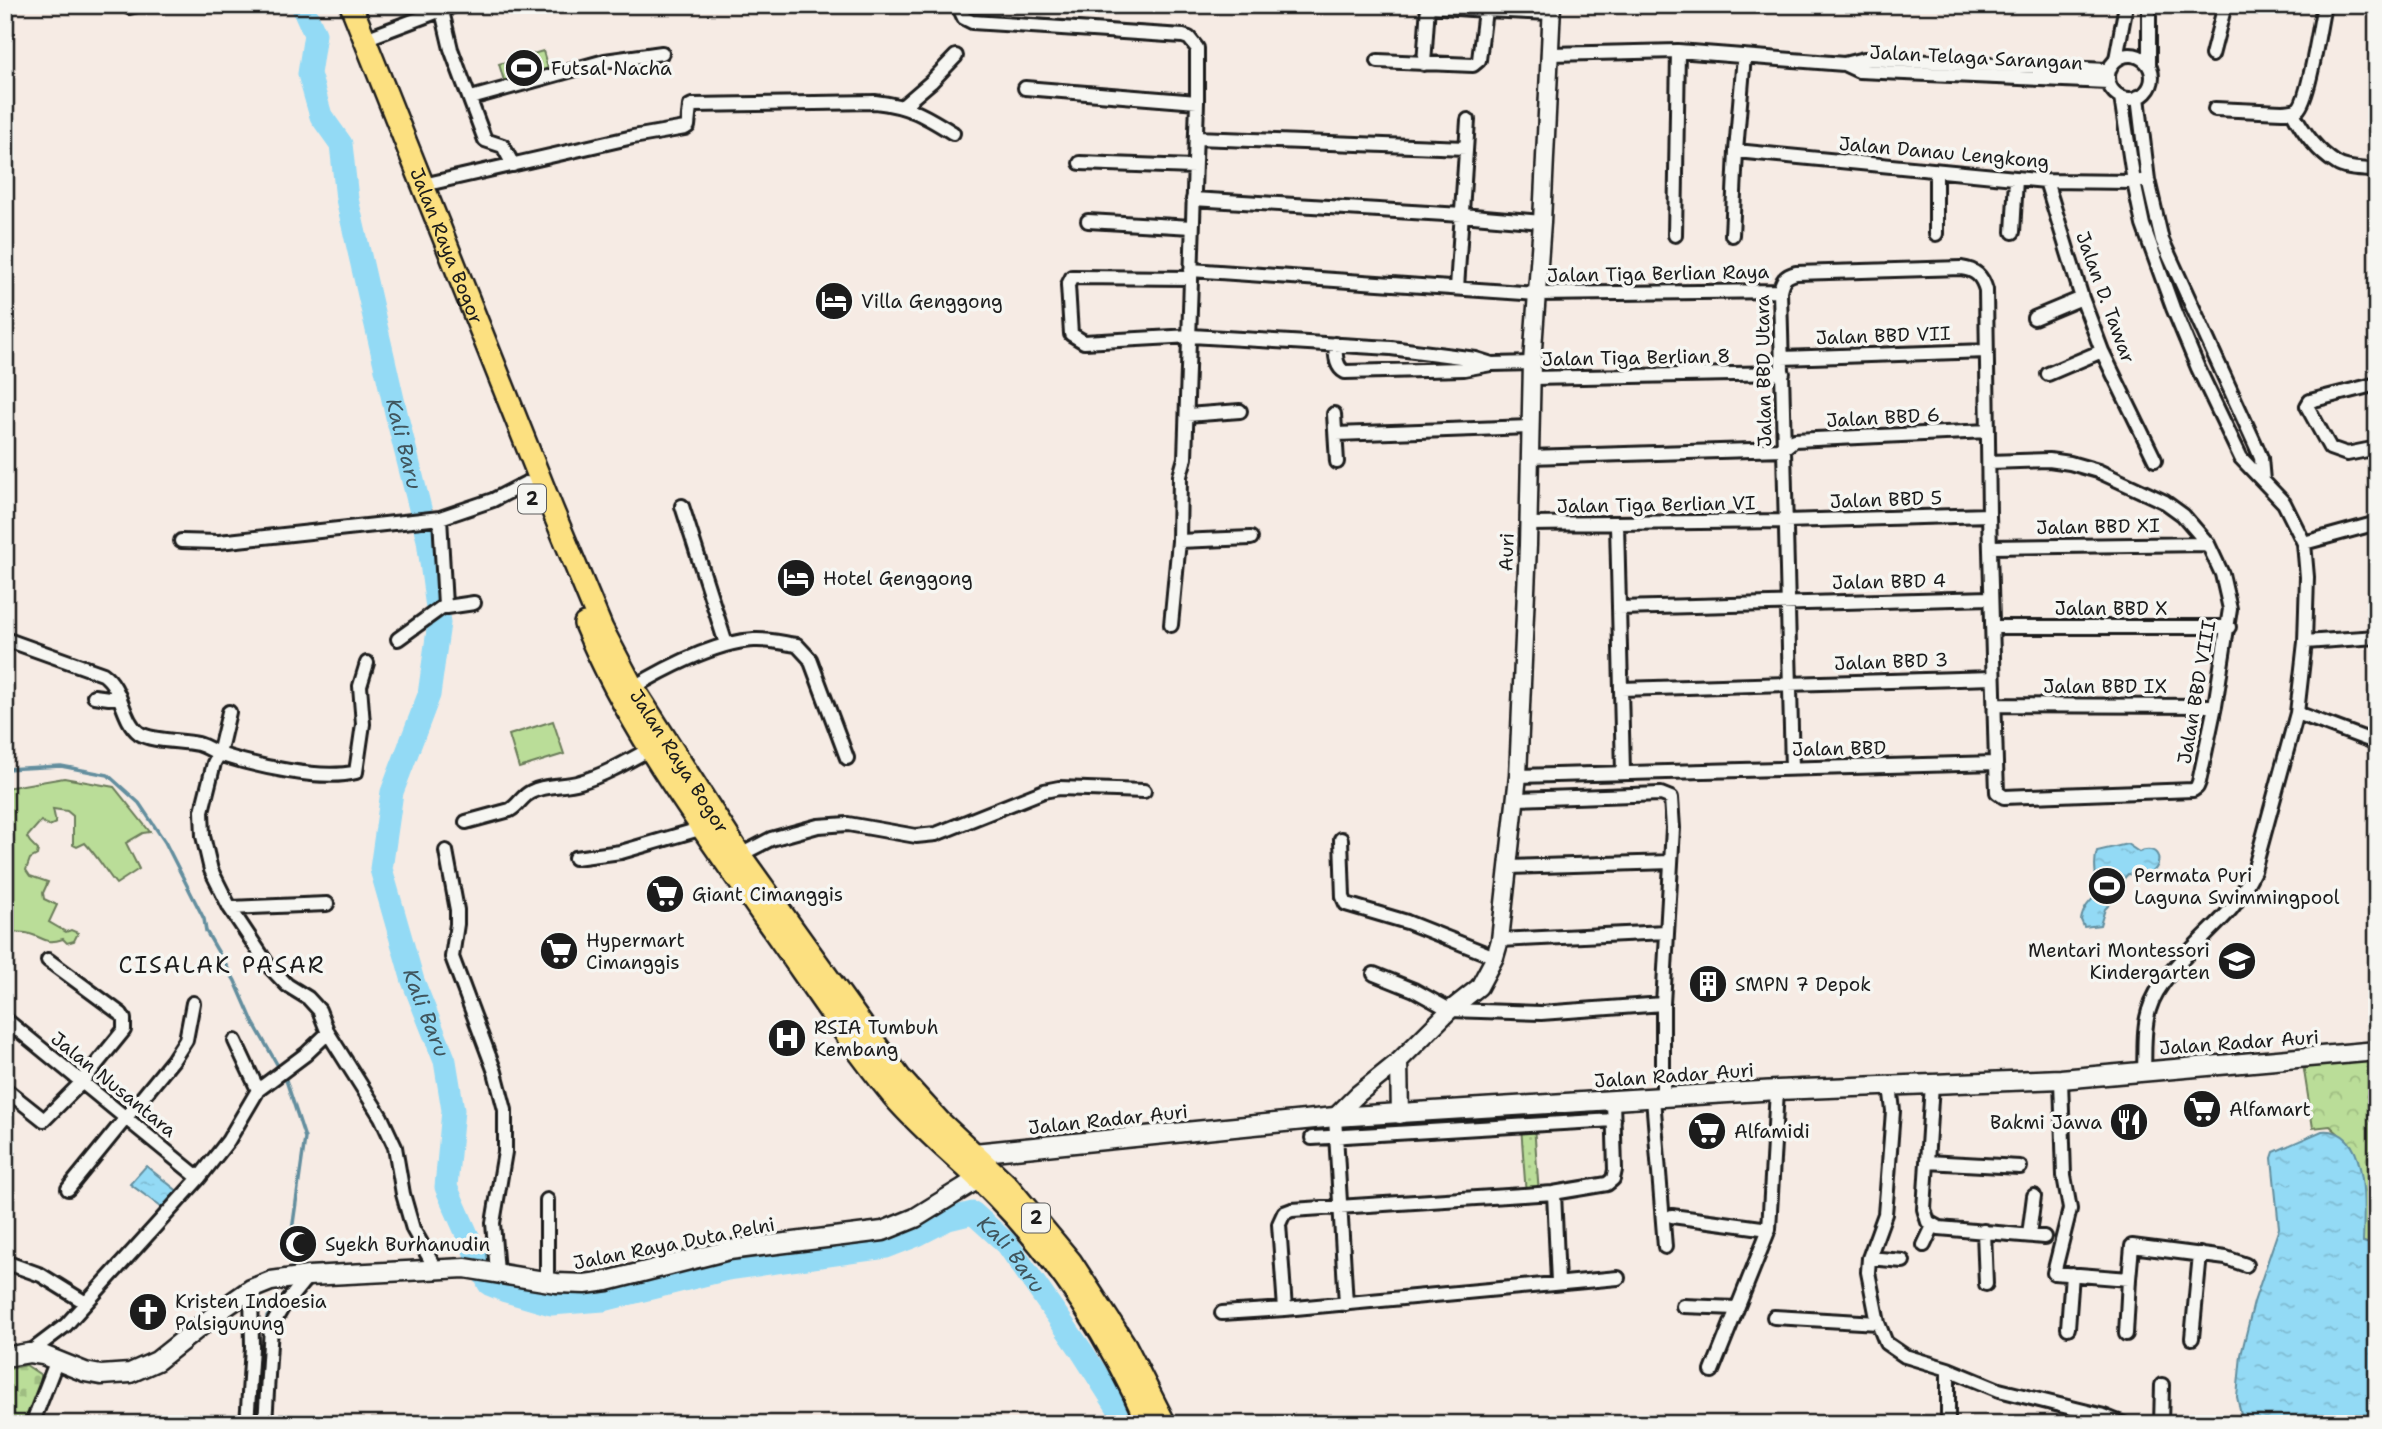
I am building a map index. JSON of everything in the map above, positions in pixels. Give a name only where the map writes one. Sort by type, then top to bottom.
[{"type":"highway","name":"Jalan Raya Bogor","points":[[337,5],[526,483],[592,641],[740,855],[896,1098],[995,1195],[1025,1229],[1081,1303],[1118,1361],[1148,1424]]},
{"type":"highway","name":"Jalan Raya Bogor","points":[[351,5],[650,749],[703,828],[830,996],[920,1102],[1007,1185],[1035,1216],[1078,1272],[1125,1345],[1165,1424]]},
{"type":"main road","name":"Jalan Radar Auri","points":[[974,1153],[1335,1118],[1777,1090],[2062,1079],[2377,1051]]},
{"type":"main road","name":"Jalan Raya Duta Pelni","points":[[29,1353],[57,1360],[85,1372],[101,1375],[130,1373],[145,1368],[174,1349],[251,1289],[278,1280],[305,1276],[465,1268],[569,1284],[607,1281],[729,1251],[883,1231],[915,1218],[978,1179]]},
{"type":"main road","points":[[5,1357],[29,1353]]},
{"type":"street","points":[[365,39],[455,5]]},
{"type":"street","points":[[958,5],[964,18],[972,22],[1189,38],[1196,48],[1191,336],[1185,458],[1180,476],[1179,541],[1171,625]]},
{"type":"street","points":[[1424,64],[1428,5],[1552,9]]},
{"type":"street","points":[[2126,5],[2111,70],[2113,91],[2121,97],[2138,97],[2150,86],[2152,75],[2149,65],[2149,5]]},
{"type":"street","points":[[2212,55],[2225,5]]},
{"type":"street","points":[[2215,109],[2292,111],[2301,106],[2308,88],[2324,5]]},
{"type":"street","points":[[1378,61],[1473,65],[1477,63],[1485,8]]},
{"type":"street","name":"Auri","points":[[1335,1118],[1358,1094],[1399,1061],[1450,1010],[1479,987],[1495,957],[1500,940],[1518,776],[1532,371],[1552,9]]},
{"type":"street","points":[[442,11],[451,49],[485,140],[503,146],[513,165]]},
{"type":"street","points":[[1675,235],[1678,51]]},
{"type":"street","name":"Jalan Telaga Sarangan","points":[[1550,54],[1678,51],[1844,64],[1864,59],[2111,70]]},
{"type":"street","points":[[471,98],[605,61],[662,52]]},
{"type":"street","points":[[2111,70],[2124,55],[2134,54],[2149,65]]},
{"type":"street","points":[[902,106],[956,56]]},
{"type":"street","points":[[1732,235],[1744,56]]},
{"type":"street","points":[[1025,88],[1197,102]]},
{"type":"street","points":[[2121,97],[2134,182],[2152,256],[2198,368],[2241,458],[2284,503],[2304,543],[2307,577],[2305,642],[2297,713],[2254,871],[2232,908],[2155,994],[2146,1024],[2144,1070]]},
{"type":"street","points":[[2138,97],[2148,180],[2162,240],[2256,446],[2261,458],[2263,481]]},
{"type":"street","points":[[423,185],[633,137],[685,128],[692,105],[876,102],[902,106],[920,113],[953,133]]},
{"type":"street","points":[[2292,111],[2302,128],[2336,163],[2369,170]]},
{"type":"street","points":[[1457,288],[1468,120]]},
{"type":"street","points":[[1196,138],[1466,148]]},
{"type":"street","name":"Jalan Danau Lengkong","points":[[1736,151],[2016,179],[2134,182],[2148,180]]},
{"type":"street","points":[[1080,163],[1194,167]]},
{"type":"street","points":[[1936,172],[1936,234]]},
{"type":"street","points":[[2013,232],[2016,179]]},
{"type":"street","name":"Jalan D. Tawar","points":[[2046,181],[2082,298],[2102,351],[2155,460]]},
{"type":"street","points":[[1193,199],[1542,222]]},
{"type":"street","points":[[1088,221],[1192,228]]},
{"type":"street","name":"Jalan BBD Utara","points":[[1793,768],[1780,291],[1785,277],[1796,273],[1961,268],[1978,273],[1986,290],[1991,597]]},
{"type":"street","name":"Jalan Tiga Berlian Raya","points":[[1191,336],[1078,341],[1069,330],[1068,285],[1072,277],[1191,274],[1537,294],[1780,291]]},
{"type":"street","points":[[2034,318],[2082,298]]},
{"type":"street","points":[[1191,336],[1391,348],[1476,359],[1492,364]]},
{"type":"street","points":[[1335,344],[1337,364],[1342,371],[1464,369],[1492,364]]},
{"type":"street","points":[[1391,348],[1391,371]]},
{"type":"street","name":"Jalan BBD VII","points":[[1782,358],[1986,351]]},
{"type":"street","points":[[2048,374],[2102,351]]},
{"type":"street","name":"Jalan Tiga Berlian 8","points":[[1492,364],[1532,371],[1783,373]]},
{"type":"street","points":[[2377,384],[2310,401],[2307,407],[2330,448],[2347,454],[2377,448]]},
{"type":"street","points":[[1187,415],[1240,411]]},
{"type":"street","points":[[1334,414],[1337,462]]},
{"type":"street","points":[[1336,434],[1531,427]]},
{"type":"street","name":"Jalan BBD 6","points":[[1530,457],[1783,449],[1794,440],[1988,431]]},
{"type":"street","name":"Jalan BBD VIII","points":[[1989,461],[2049,460],[2070,463],[2098,471],[2165,502],[2183,515],[2208,544],[2222,574],[2230,609],[2215,706],[2199,782],[2193,790],[2004,797],[1997,792],[1996,763]]},
{"type":"street","points":[[181,541],[219,542],[438,518],[493,500],[526,483]]},
{"type":"street","points":[[682,506],[726,644]]},
{"type":"street","name":"Jalan BBD 5","points":[[1785,521],[1989,515]]},
{"type":"street","points":[[438,518],[443,606]]},
{"type":"street","name":"Jalan Tiga Berlian VI","points":[[1528,524],[1785,521]]},
{"type":"street","points":[[2304,543],[2377,523]]},
{"type":"street","points":[[1617,524],[1623,772]]},
{"type":"street","points":[[1179,541],[1251,538]]},
{"type":"street","name":"Jalan BBD XI","points":[[1990,547],[2208,544]]},
{"type":"street","points":[[1991,597],[1996,763]]},
{"type":"street","name":"Jalan BBD 4","points":[[1619,608],[1991,597]]},
{"type":"street","points":[[398,639],[443,606],[474,603]]},
{"type":"street","name":"Jalan BBD X","points":[[1992,627],[2229,627]]},
{"type":"street","points":[[2305,642],[2377,637]]},
{"type":"street","points":[[5,639],[103,674],[110,679],[133,725],[146,736],[197,744],[219,754],[266,767],[332,774],[356,772],[363,724],[360,686],[367,663]]},
{"type":"street","points":[[626,692],[726,644],[755,640],[797,645],[810,659],[847,758]]},
{"type":"street","name":"Jalan BBD 3","points":[[1621,689],[1993,678]]},
{"type":"street","points":[[94,695],[110,698],[119,696]]},
{"type":"street","name":"Jalan BBD IX","points":[[1994,705],[2215,706]]},
{"type":"street","points":[[229,712],[202,811],[211,870],[230,908],[268,965],[280,979],[308,998],[319,1010],[328,1033],[390,1134],[408,1215],[418,1242],[435,1268]]},
{"type":"street","points":[[2297,713],[2377,743]]},
{"type":"street","points":[[466,822],[510,810],[524,796],[537,790],[577,783],[604,774],[650,749]]},
{"type":"street","name":"Jalan BBD","points":[[1518,776],[1996,763]]},
{"type":"street","points":[[740,855],[771,839],[818,826],[848,824],[916,836],[936,834],[1044,791],[1059,788],[1144,791]]},
{"type":"street","points":[[1516,799],[1661,793],[1668,795],[1672,802],[1659,1097],[1665,1247]]},
{"type":"street","points":[[575,858],[621,852],[703,828]]},
{"type":"street","points":[[1341,839],[1345,903],[1407,922],[1495,957]]},
{"type":"street","points":[[446,851],[457,910],[452,957],[495,1072],[505,1110],[505,1152],[493,1223],[494,1272]]},
{"type":"street","points":[[1509,867],[1671,862]]},
{"type":"street","points":[[230,908],[327,904]]},
{"type":"street","points":[[1500,940],[1667,932]]},
{"type":"street","points":[[5,1089],[44,1119],[81,1083],[124,1030],[124,1019],[115,1009],[48,960]]},
{"type":"street","points":[[1374,974],[1414,989],[1450,1010],[1541,1013],[1663,1004]]},
{"type":"street","points":[[68,1189],[173,1060],[186,1040],[193,1003]]},
{"type":"street","name":"Jalan Nusantara","points":[[5,1019],[199,1178]]},
{"type":"street","points":[[29,1353],[66,1325],[199,1178],[228,1141],[258,1090],[306,1054],[328,1033]]},
{"type":"street","points":[[234,1041],[258,1090]]},
{"type":"street","points":[[1399,1061],[1399,1115]]},
{"type":"street","points":[[2062,1079],[2064,1176],[2070,1209],[2054,1273],[2129,1279]]},
{"type":"street","points":[[1932,1084],[1924,1209],[1928,1222],[1933,1226],[2044,1237]]},
{"type":"street","points":[[1890,1085],[1893,1111],[1885,1214],[1869,1258],[1869,1283],[1878,1323],[1886,1343],[1905,1356],[1948,1369],[1999,1390],[2104,1416],[2124,1424]]},
{"type":"street","points":[[1712,1371],[1769,1229],[1777,1090]]},
{"type":"street","points":[[1659,1097],[1666,1165]]},
{"type":"street","points":[[1285,1308],[1279,1224],[1281,1217],[1292,1210],[1554,1193],[1602,1187],[1613,1179],[1615,1170],[1613,1100]]},
{"type":"street","points":[[1335,1118],[1346,1304]]},
{"type":"street","points":[[1312,1138],[1614,1120]]},
{"type":"street","points":[[1927,1162],[2020,1167]]},
{"type":"street","points":[[1554,1193],[1558,1282]]},
{"type":"street","points":[[2029,1236],[2034,1196]]},
{"type":"street","points":[[547,1200],[547,1281]]},
{"type":"street","points":[[1672,1216],[1769,1229]]},
{"type":"street","points":[[1924,1245],[1933,1226]]},
{"type":"street","points":[[1984,1231],[1986,1284]]},
{"type":"street","points":[[2126,1334],[2132,1247],[2226,1258],[2246,1265]]},
{"type":"street","points":[[2192,1338],[2200,1254]]},
{"type":"street","points":[[1869,1258],[1903,1261]]},
{"type":"street","points":[[5,1262],[41,1275],[86,1303]]},
{"type":"street","points":[[2068,1328],[2072,1274]]},
{"type":"street","points":[[265,1424],[271,1327],[305,1276]]},
{"type":"street","points":[[1222,1312],[1346,1304],[1618,1278]]},
{"type":"street","points":[[247,1424],[252,1347],[251,1289]]},
{"type":"street","points":[[1683,1306],[1737,1308]]},
{"type":"street","points":[[1774,1317],[1878,1323]]},
{"type":"street","points":[[32,1424],[57,1360]]},
{"type":"street","points":[[1948,1369],[1948,1424]]},
{"type":"street","points":[[2161,1424],[2162,1385]]},
{"type":"green space","name":"Futsal Nacha","points":[[543,51],[549,72],[505,84],[499,64]]},
{"type":"green space","points":[[553,721],[564,754],[519,768],[509,735]]},
{"type":"green space","points":[[64,778],[114,787],[150,832],[126,843],[139,869],[116,884],[85,843],[77,847],[73,845],[73,816],[67,811],[53,809],[56,823],[49,826],[41,821],[27,837],[38,850],[37,855],[30,859],[26,870],[30,876],[48,882],[43,893],[44,899],[57,905],[49,922],[66,932],[71,930],[78,933],[74,941],[67,943],[63,939],[49,941],[28,933],[12,932],[5,941],[5,788]]},
{"type":"green space","points":[[2377,1051],[2377,1246],[2363,1242],[2340,1135],[2330,1126],[2313,1128],[2302,1058]]},
{"type":"green space","points":[[1613,1100],[1614,1120],[1534,1125],[1539,1194],[1526,1195],[1521,1126],[1336,1137],[1335,1117]]},
{"type":"green space","points":[[26,1365],[41,1375],[36,1401],[25,1424],[5,1424],[5,1370]]},
{"type":"water","name":"Permata Puri Laguna Swimmingpool","points":[[2127,844],[2139,852],[2147,850],[2156,854],[2156,868],[2146,875],[2128,874],[2119,884],[2120,889],[2110,895],[2112,902],[2105,909],[2100,925],[2084,927],[2081,920],[2084,911],[2101,892],[2095,888],[2097,851]]},
{"type":"water","points":[[2322,1131],[2338,1133],[2349,1142],[2357,1156],[2363,1193],[2363,1242],[2377,1246],[2377,1418],[2375,1424],[2243,1424],[2237,1397],[2241,1355],[2254,1302],[2279,1228],[2272,1158],[2274,1152]]},
{"type":"water","points":[[146,1166],[180,1193],[165,1210],[130,1184]]},
{"type":"waterway","name":"Kali Baru","points":[[302,5],[315,34],[309,74],[321,116],[341,144],[347,199],[428,540],[439,623],[429,695],[392,792],[381,869],[413,981],[445,1061],[453,1110],[446,1187],[489,1284],[551,1304],[603,1300],[727,1269],[886,1247],[948,1219],[973,1213],[1007,1244],[1081,1350],[1120,1411],[1125,1424]]},
{"type":"waterway","points":[[5,769],[61,766],[108,775],[139,803],[165,842],[204,919],[206,931],[286,1080],[305,1138],[289,1252],[294,1274]]},
{"type":"waterway","points":[[258,1424],[267,1317],[292,1284]]},
{"type":"place","name":"Futsal Nacha","points":[[524,68]]},
{"type":"place","name":"Villa Genggong","points":[[834,301]]},
{"type":"place","name":"Hotel Genggong","points":[[796,578]]},
{"type":"place","name":"Permata Puri Laguna Swimmingpool","points":[[2107,886]]},
{"type":"place","name":"Giant Cimanggis","points":[[665,894]]},
{"type":"place","name":"Hypermart Cimanggis","points":[[559,951]]},
{"type":"place","name":"Mentari Montessori Kindergarten","points":[[2237,961]]},
{"type":"place","name":"SMPN 7 Depok","points":[[1708,984]]},
{"type":"place","name":"RSIA Tumbuh Kembang","points":[[787,1038]]},
{"type":"place","name":"Alfamart","points":[[2202,1109]]},
{"type":"place","name":"Bakmi Jawa","points":[[2129,1122]]},
{"type":"place","name":"Alfamidi","points":[[1707,1131]]},
{"type":"place","name":"Syekh Burhanudin","points":[[298,1244]]},
{"type":"place","name":"Kristen Indoesia Palsigunung","points":[[148,1312]]},
{"type":"district","name":"CISALAK PASAR","points":[[222,965]]}]
